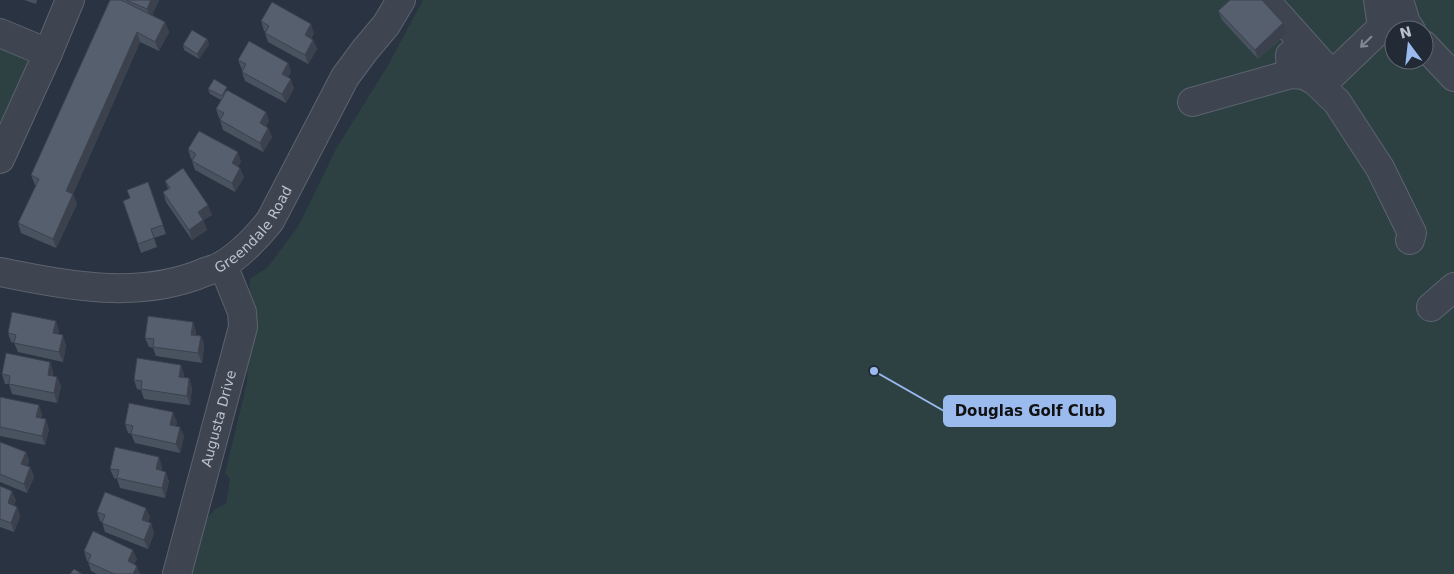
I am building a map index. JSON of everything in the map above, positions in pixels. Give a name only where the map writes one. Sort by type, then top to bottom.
[{"type":"street","points":[[0,159],[70,0]]},
{"type":"street","name":"Greendale Road","points":[[0,272],[46,282],[111,289],[178,283],[223,265],[256,237],[270,221],[345,77],[386,25],[400,0]]},
{"type":"street","points":[[1265,0],[1332,75],[1382,27],[1378,0]]},
{"type":"street","points":[[1399,0],[1405,20]]},
{"type":"street","points":[[1290,28],[1290,74]]},
{"type":"street","points":[[0,33],[48,53]]},
{"type":"street","points":[[1434,56],[1454,77]]},
{"type":"street","points":[[1192,102],[1290,74],[1304,76],[1315,81],[1337,102],[1380,168],[1412,233],[1410,240]]},
{"type":"street","name":"Augusta Drive","points":[[177,574],[243,328],[242,312],[223,265]]},
{"type":"street","points":[[1431,307],[1454,287]]},
{"type":"green space","points":[[423,0],[1454,0],[1454,574],[187,574],[199,533],[204,523],[217,508],[226,504],[230,479],[225,473],[247,383],[250,279],[268,267],[299,225],[336,149],[387,67]]},
{"type":"green space","points":[[0,41],[29,55],[30,67],[0,130]]},
{"type":"building","points":[[110,0],[121,0],[165,22],[155,42],[137,32],[66,191],[73,194],[53,239],[18,223],[39,179],[31,175]]},
{"type":"building","points":[[126,0],[151,0],[147,9]]},
{"type":"building","points":[[1230,0],[1262,0],[1283,23],[1255,50],[1218,11]]},
{"type":"building","points":[[272,2],[311,24],[305,35],[313,40],[305,55],[265,33],[269,26],[261,21]]},
{"type":"building","points":[[192,30],[207,39],[197,54],[183,45]]},
{"type":"building","points":[[249,41],[288,63],[282,74],[291,79],[282,94],[242,72],[246,64],[238,60]]},
{"type":"building","points":[[214,79],[227,87],[222,96],[208,89]]},
{"type":"building","points":[[227,90],[266,112],[260,123],[268,128],[260,143],[220,120],[224,113],[216,109]]},
{"type":"building","points":[[199,131],[238,152],[232,163],[240,168],[232,183],[192,161],[196,154],[188,149]]},
{"type":"building","points":[[183,168],[208,205],[198,212],[203,220],[189,230],[163,192],[170,188],[165,181]]},
{"type":"building","points":[[148,182],[163,225],[151,229],[154,238],[138,244],[123,201],[130,198],[127,190]]},
{"type":"building","points":[[12,312],[56,321],[53,333],[63,335],[59,352],[14,343],[16,335],[8,333]]},
{"type":"building","points":[[148,316],[193,322],[191,335],[201,336],[198,353],[153,347],[154,339],[145,338]]},
{"type":"building","points":[[6,353],[50,362],[48,375],[57,377],[54,393],[9,384],[10,376],[2,374]]},
{"type":"building","points":[[137,358],[181,365],[179,377],[189,378],[187,396],[141,389],[142,381],[134,380]]},
{"type":"building","points":[[0,397],[39,405],[36,417],[46,419],[42,436],[0,427]]},
{"type":"building","points":[[129,403],[173,412],[170,425],[180,427],[176,444],[131,434],[133,426],[125,424]]},
{"type":"building","points":[[0,442],[26,452],[21,464],[30,467],[24,484],[0,474]]},
{"type":"building","points":[[115,447],[159,457],[156,469],[166,472],[162,488],[117,478],[119,470],[110,469]]},
{"type":"building","points":[[0,486],[12,491],[8,503],[17,507],[11,523],[0,519]]},
{"type":"building","points":[[105,492],[146,508],[142,520],[151,523],[144,540],[102,523],[105,515],[97,512]]},
{"type":"building","points":[[93,531],[133,550],[128,561],[137,566],[133,574],[114,574],[88,562],[91,555],[84,551]]},
{"type":"building","points":[[74,569],[82,574],[70,574]]},
{"type":"place","name":"Douglas Golf Club","points":[[874,371]]}]
